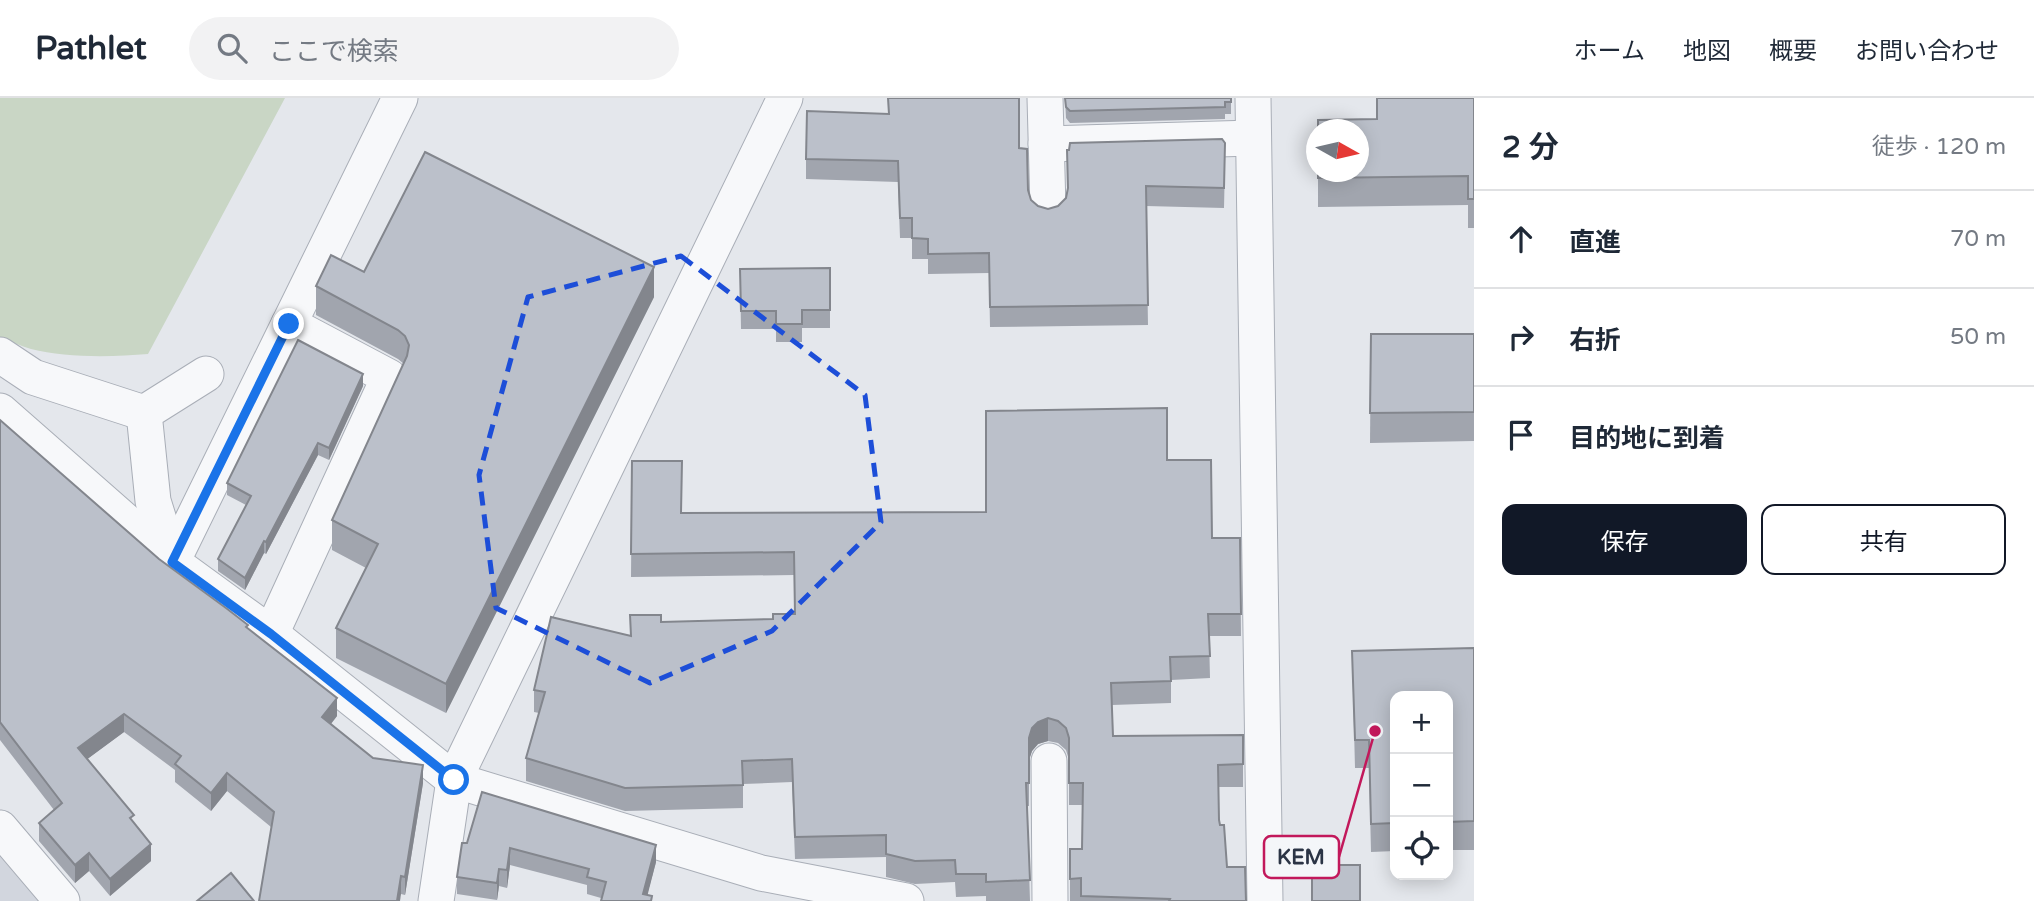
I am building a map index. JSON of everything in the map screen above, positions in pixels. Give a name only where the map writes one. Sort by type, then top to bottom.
[{"type":"street","points":[[172,562],[400,98]]},
{"type":"street","points":[[436,901],[454,780],[785,98]]},
{"type":"street","points":[[1045,98],[1048,209]]},
{"type":"street","points":[[1253,98],[1265,901]]},
{"type":"street","points":[[1046,144],[1253,138]]},
{"type":"street","points":[[271,634],[389,377],[289,324]]},
{"type":"street","points":[[0,355],[33,377],[144,413]]},
{"type":"street","points":[[144,413],[206,374]]},
{"type":"street","points":[[0,411],[172,562],[271,634],[454,780],[761,873],[906,901]]},
{"type":"street","points":[[144,413],[153,501],[172,562]]},
{"type":"street","points":[[1049,761],[1050,901]]},
{"type":"street","points":[[0,828],[62,901]]},
{"type":"highlighted area","points":[[681,256],[865,395],[881,522],[772,631],[650,683],[496,608],[479,475],[528,297]]},
{"type":"shaded area","points":[[0,854],[42,901],[0,901]]},
{"type":"green space","points":[[0,98],[285,98],[148,354],[59,354],[31,349],[0,337]]},
{"type":"building","points":[[888,98],[1019,98],[1019,148],[1027,149],[1028,190],[1031,200],[1048,209],[1058,206],[1066,198],[1067,150],[1070,143],[1222,139],[1225,143],[1224,188],[1146,186],[1148,305],[990,307],[989,253],[928,254],[928,239],[912,238],[912,218],[900,218],[898,161],[806,159],[807,111],[889,114]]},
{"type":"building","points":[[1065,98],[1231,98],[1231,102],[1225,102],[1225,107],[1070,111],[1066,107]]},
{"type":"building","points":[[1377,98],[1474,98],[1474,199],[1468,199],[1468,176],[1369,177],[1369,119],[1377,119]]},
{"type":"building","points":[[425,152],[654,267],[446,684],[336,628],[378,544],[332,520],[407,356],[409,345],[398,330],[316,286],[331,255],[364,272]]},
{"type":"building","points":[[830,268],[830,310],[802,310],[802,324],[776,324],[776,311],[741,311],[740,269]]},
{"type":"building","points":[[1371,334],[1474,334],[1474,412],[1370,413]]},
{"type":"building","points":[[298,340],[363,374],[329,448],[318,443],[245,578],[218,559],[251,496],[227,483]]},
{"type":"building","points":[[1167,408],[1167,460],[1211,460],[1212,538],[1240,538],[1241,614],[1208,614],[1210,656],[1170,657],[1171,681],[1111,683],[1113,736],[1243,735],[1243,764],[1218,765],[1219,820],[1220,825],[1224,825],[1227,867],[1245,867],[1246,901],[1169,901],[1170,899],[1081,896],[1081,878],[1070,879],[1070,849],[1082,849],[1083,783],[1069,783],[1069,738],[1066,728],[1058,721],[1048,718],[1032,728],[1029,738],[1029,783],[1026,783],[1030,880],[986,882],[986,874],[956,874],[955,860],[915,861],[886,854],[886,835],[795,837],[792,759],[742,761],[743,785],[625,788],[526,758],[545,692],[534,690],[551,617],[631,636],[630,615],[661,615],[661,622],[773,619],[773,614],[795,614],[794,552],[631,554],[632,461],[682,461],[681,513],[986,512],[986,411]]},
{"type":"building","points":[[0,420],[159,559],[248,625],[246,627],[337,698],[322,717],[373,758],[423,765],[405,877],[401,876],[397,901],[259,901],[274,812],[227,773],[211,793],[175,764],[181,756],[124,714],[78,748],[134,815],[130,818],[151,844],[110,879],[89,853],[75,865],[39,823],[62,803],[0,722]]},
{"type":"building","points":[[1474,648],[1474,821],[1453,822],[1453,691],[1390,691],[1390,823],[1371,824],[1369,740],[1355,740],[1352,651]]},
{"type":"building","points":[[482,792],[656,845],[643,894],[652,896],[651,901],[601,901],[606,882],[587,877],[589,869],[510,848],[507,870],[499,869],[497,883],[457,877],[462,843],[467,843]]},
{"type":"building","points":[[1312,865],[1360,865],[1360,901],[1312,901]]},
{"type":"building","points":[[231,873],[254,901],[197,901]]},
{"type":"place","name":"KEM","points":[[1375,731]]},
{"type":"route","points":[[289,324],[172,562],[271,634],[454,780]]}]
